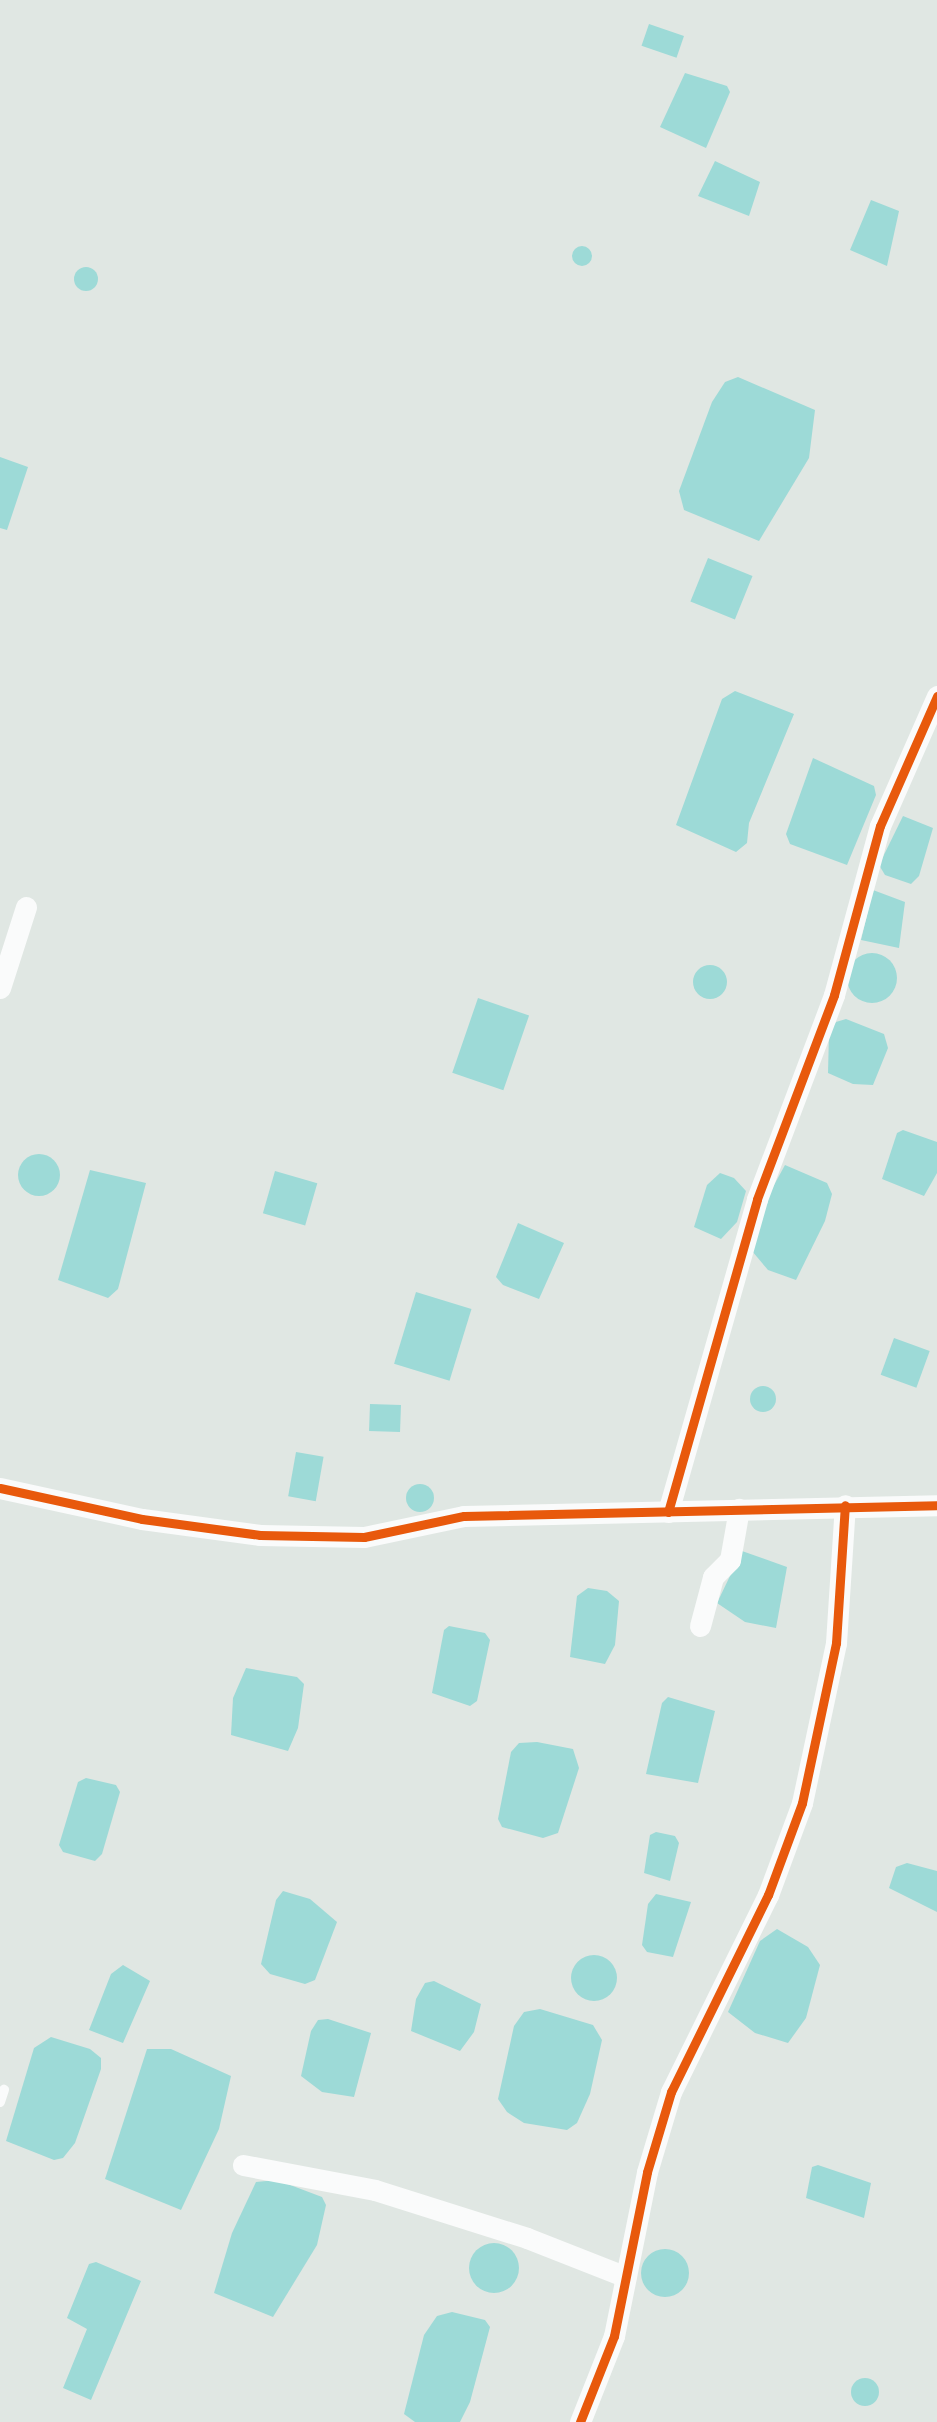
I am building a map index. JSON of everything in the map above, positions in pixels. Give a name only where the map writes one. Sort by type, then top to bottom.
[{"type":"street","points":[[668,1512],[757,1199],[834,994],[880,826],[937,696]]},
{"type":"street","points":[[0,988],[26,907]]},
{"type":"street","points":[[0,1488],[142,1519],[260,1535],[364,1537],[464,1516],[668,1512],[845,1505],[937,1505]]},
{"type":"street","points":[[580,2422],[614,2336],[670,2092],[768,1896],[802,1803],[836,1643],[845,1505]]},
{"type":"street","points":[[700,1626],[712,1577],[730,1560],[739,1509]]},
{"type":"street","points":[[243,2165],[375,2190],[527,2238],[626,2277]]},
{"type":"lane","points":[[0,2102],[4,2090]]},
{"type":"water","points":[[649,24],[684,36],[676,58],[642,46]]},
{"type":"water","points":[[685,73],[727,86],[730,92],[706,148],[660,127]]},
{"type":"water","points":[[715,161],[760,182],[749,216],[698,196]]},
{"type":"water","points":[[871,200],[899,211],[887,266],[850,250]]},
{"type":"water","points":[[578,246],[586,246],[592,252],[592,260],[586,266],[578,266],[572,260],[572,252]]},
{"type":"water","points":[[86,267],[91,268],[97,274],[97,284],[91,290],[86,291],[81,290],[75,284],[74,279],[75,274],[81,268]]},
{"type":"water","points":[[738,377],[815,410],[809,458],[759,541],[684,510],[679,491],[712,402],[725,382]]},
{"type":"water","points":[[0,457],[28,467],[7,530],[0,528]]},
{"type":"water","points":[[708,558],[753,576],[735,620],[690,602]]},
{"type":"water","points":[[735,691],[794,714],[749,823],[747,843],[736,852],[676,825],[722,699]]},
{"type":"water","points":[[813,758],[874,786],[876,795],[847,865],[790,844],[786,834]]},
{"type":"water","points":[[903,816],[933,828],[919,876],[911,884],[885,875],[879,865]]},
{"type":"water","points":[[873,890],[905,902],[899,948],[861,940]]},
{"type":"water","points":[[872,953],[890,960],[897,978],[890,996],[872,1003],[854,996],[847,978],[854,960]]},
{"type":"water","points":[[710,965],[722,970],[727,982],[722,994],[710,999],[698,994],[693,982],[698,970]]},
{"type":"water","points":[[478,998],[529,1016],[503,1090],[452,1073]]},
{"type":"water","points":[[846,1019],[884,1034],[888,1048],[873,1085],[853,1084],[828,1073],[829,1033],[836,1022]]},
{"type":"water","points":[[903,1130],[937,1142],[937,1173],[924,1196],[882,1179],[897,1133]]},
{"type":"water","points":[[39,1154],[54,1160],[60,1175],[54,1190],[39,1196],[24,1190],[18,1175],[24,1160]]},
{"type":"water","points":[[785,1165],[827,1183],[832,1194],[825,1221],[796,1280],[768,1270],[752,1251],[768,1196]]},
{"type":"water","points":[[90,1170],[146,1183],[118,1289],[108,1298],[58,1280]]},
{"type":"water","points":[[275,1171],[317,1183],[305,1225],[263,1213]]},
{"type":"water","points":[[720,1173],[734,1178],[746,1191],[737,1222],[721,1239],[694,1227],[707,1185]]},
{"type":"water","points":[[518,1223],[564,1243],[539,1299],[503,1285],[496,1277]]},
{"type":"water","points":[[416,1292],[471,1309],[450,1381],[394,1364]]},
{"type":"water","points":[[894,1338],[930,1351],[916,1388],[881,1375]]},
{"type":"water","points":[[763,1386],[772,1390],[776,1399],[772,1408],[763,1412],[754,1408],[750,1399],[754,1390]]},
{"type":"water","points":[[370,1404],[401,1405],[400,1432],[369,1431]]},
{"type":"water","points":[[296,1452],[324,1457],[316,1501],[288,1496]]},
{"type":"water","points":[[420,1484],[430,1488],[434,1498],[430,1508],[420,1512],[410,1508],[406,1498],[410,1488]]},
{"type":"water","points":[[742,1551],[787,1567],[776,1628],[745,1622],[717,1603]]},
{"type":"water","points":[[588,1588],[607,1591],[619,1601],[615,1645],[605,1664],[570,1657],[577,1596]]},
{"type":"water","points":[[449,1626],[485,1633],[490,1640],[477,1701],[470,1706],[432,1693],[444,1630]]},
{"type":"water","points":[[246,1668],[297,1677],[304,1684],[298,1728],[288,1751],[231,1735],[233,1698]]},
{"type":"water","points":[[668,1697],[715,1711],[698,1783],[646,1774],[662,1703]]},
{"type":"water","points":[[537,1742],[573,1749],[579,1768],[558,1833],[543,1838],[502,1827],[498,1819],[511,1752],[519,1743]]},
{"type":"water","points":[[86,1778],[116,1785],[120,1792],[102,1854],[95,1861],[63,1852],[59,1845],[78,1782]]},
{"type":"water","points":[[656,1832],[675,1836],[679,1843],[670,1881],[644,1873],[650,1835]]},
{"type":"water","points":[[907,1863],[937,1871],[937,1912],[889,1888],[896,1867]]},
{"type":"water","points":[[283,1891],[310,1899],[337,1922],[315,1980],[305,1984],[270,1974],[261,1964],[276,1900]]},
{"type":"water","points":[[656,1894],[691,1902],[673,1957],[647,1952],[642,1945],[648,1904]]},
{"type":"water","points":[[777,1929],[808,1947],[820,1965],[806,2018],[788,2043],[755,2033],[728,2012],[760,1941]]},
{"type":"water","points":[[594,1955],[610,1962],[617,1978],[610,1994],[594,2001],[578,1994],[571,1978],[578,1962]]},
{"type":"water","points":[[123,1965],[150,1981],[123,2043],[89,2030],[111,1974]]},
{"type":"water","points":[[434,1981],[481,2004],[474,2032],[460,2051],[411,2031],[416,1999],[425,1983]]},
{"type":"water","points":[[540,2009],[593,2025],[602,2040],[590,2094],[577,2123],[567,2130],[524,2123],[507,2112],[498,2099],[514,2026],[524,2012]]},
{"type":"water","points":[[328,2019],[371,2033],[354,2097],[322,2092],[301,2076],[311,2031],[318,2020]]},
{"type":"water","points":[[51,2037],[90,2049],[101,2058],[101,2069],[75,2143],[63,2158],[54,2160],[6,2141],[34,2048]]},
{"type":"water","points":[[147,2049],[171,2049],[231,2076],[219,2129],[181,2210],[105,2179]]},
{"type":"water","points":[[818,2165],[871,2183],[864,2218],[806,2198],[812,2167]]},
{"type":"water","points":[[277,2180],[322,2197],[326,2205],[317,2245],[273,2317],[214,2293],[232,2233],[256,2182]]},
{"type":"water","points":[[489,2243],[499,2243],[512,2250],[519,2263],[519,2273],[512,2286],[499,2293],[489,2293],[480,2289],[473,2282],[469,2273],[469,2263],[473,2254],[480,2247]]},
{"type":"water","points":[[665,2249],[682,2256],[689,2273],[682,2290],[665,2297],[648,2290],[641,2273],[648,2256]]},
{"type":"water","points":[[96,2262],[141,2281],[91,2400],[63,2388],[87,2329],[67,2318],[89,2264]]},
{"type":"water","points":[[452,2312],[485,2320],[490,2327],[470,2402],[460,2422],[415,2422],[404,2414],[424,2335],[437,2316]]},
{"type":"water","points":[[865,2378],[875,2382],[879,2392],[875,2402],[865,2406],[855,2402],[851,2392],[855,2382]]},
{"type":"cycle path","points":[[668,1512],[757,1199],[834,995],[880,826],[937,696]]},
{"type":"cycle path","points":[[0,1488],[142,1519],[260,1535],[364,1537],[464,1516],[937,1505]]},
{"type":"cycle path","points":[[580,2422],[614,2336],[647,2172],[671,2092],[768,1895],[802,1803],[836,1643],[845,1505]]}]
